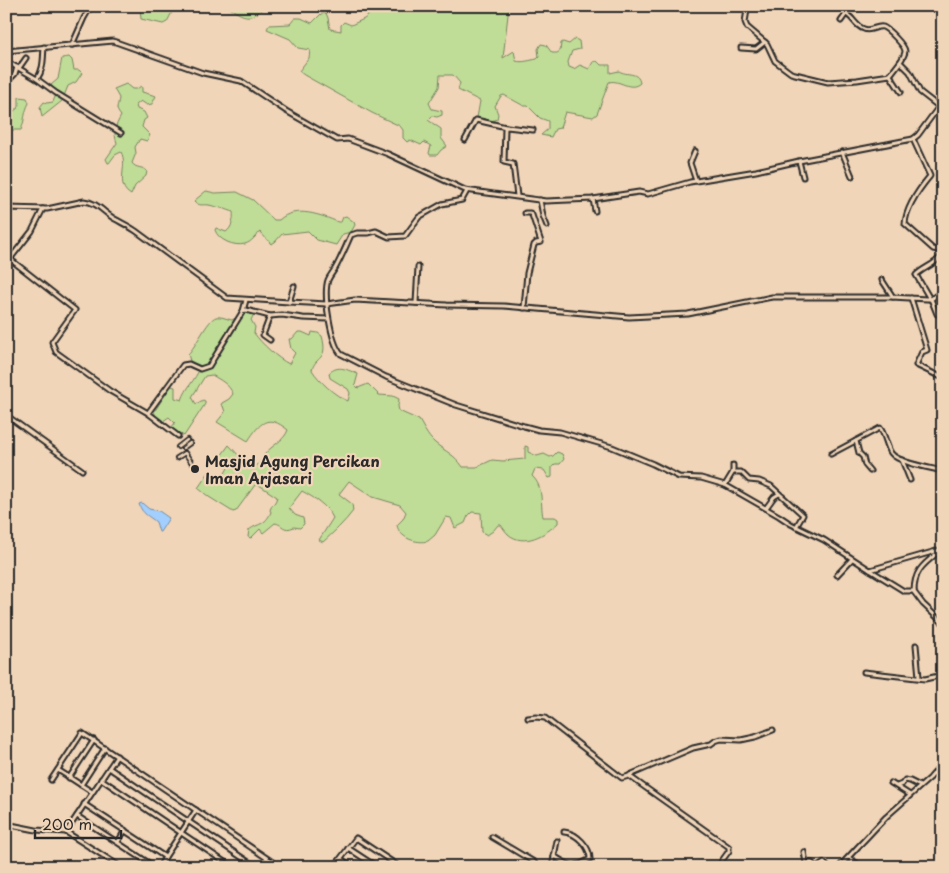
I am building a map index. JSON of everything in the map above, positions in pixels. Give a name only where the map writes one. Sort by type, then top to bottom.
[{"type":"street","points":[[72,45],[91,6]]},
{"type":"street","points":[[740,6],[747,10],[744,22],[747,28],[765,42],[775,61],[791,73],[832,82],[890,75],[905,52],[900,42],[885,28],[865,30],[856,26],[850,16],[846,14],[841,21]]},
{"type":"street","points":[[6,51],[113,41],[203,73],[241,81],[286,111],[337,140],[348,140],[388,154],[467,191],[540,200],[572,201],[635,192],[648,194],[696,181],[756,171],[913,138],[918,135],[943,100]]},
{"type":"street","points":[[741,48],[756,48],[765,42]]},
{"type":"street","points":[[37,79],[43,67],[44,47]]},
{"type":"street","points":[[6,83],[26,58]]},
{"type":"street","points":[[6,61],[120,132]]},
{"type":"street","points":[[900,62],[910,72],[920,92],[938,106]]},
{"type":"street","points":[[890,75],[901,92]]},
{"type":"street","points":[[465,140],[476,120],[506,127],[533,130]]},
{"type":"street","points":[[506,127],[504,162],[513,164],[517,196]]},
{"type":"street","points":[[913,138],[930,176],[922,184],[907,214],[905,224],[933,249],[943,250]]},
{"type":"street","points":[[695,151],[690,163],[696,181]]},
{"type":"street","points":[[842,152],[852,176]]},
{"type":"street","points":[[799,161],[804,177]]},
{"type":"street","points":[[467,191],[462,200],[442,204],[419,217],[405,236],[389,237],[376,231],[352,234],[328,281],[328,319],[340,354],[386,377],[456,405],[524,426],[560,432],[612,447],[678,477],[701,478],[725,484],[796,526],[824,540],[902,590],[907,592],[914,591]]},
{"type":"street","points":[[593,199],[595,211]]},
{"type":"street","points":[[540,200],[542,216],[547,226]]},
{"type":"street","points":[[6,208],[43,209],[84,201],[93,203],[116,220],[125,223],[227,298],[246,300],[327,304],[356,300],[504,306],[629,317],[688,314],[772,296],[931,299],[943,291]]},
{"type":"street","points":[[43,209],[32,231],[10,260],[75,310],[52,342],[56,352],[110,391],[148,413],[178,436]]},
{"type":"street","points":[[524,308],[529,262],[534,245],[540,242],[532,215],[525,213]]},
{"type":"street","points":[[941,256],[916,274],[931,299],[937,314],[943,312]]},
{"type":"street","points":[[416,303],[418,266]]},
{"type":"street","points":[[882,280],[893,297]]},
{"type":"street","points":[[289,302],[294,286]]},
{"type":"street","points":[[911,298],[927,350],[922,352],[916,365],[943,378]]},
{"type":"street","points":[[148,413],[183,365],[189,364],[200,370],[208,366],[243,311],[246,300]]},
{"type":"street","points":[[243,311],[258,312],[270,316],[282,315],[328,319]]},
{"type":"street","points":[[270,316],[263,334],[270,340]]},
{"type":"street","points":[[6,416],[82,470]]},
{"type":"street","points":[[831,454],[881,428],[891,452],[902,460],[943,471]]},
{"type":"street","points":[[856,441],[865,465],[870,471]]},
{"type":"street","points":[[177,458],[184,446],[192,462]]},
{"type":"street","points":[[902,460],[910,480]]},
{"type":"street","points":[[725,484],[733,472],[734,464]]},
{"type":"street","points":[[733,472],[741,472],[749,480],[759,481],[772,486],[803,515],[796,526]]},
{"type":"street","points":[[766,508],[774,497],[779,494]]},
{"type":"street","points":[[869,570],[943,549]]},
{"type":"street","points":[[943,549],[920,569],[916,575],[914,591],[923,604],[943,623]]},
{"type":"street","points":[[837,575],[852,558]]},
{"type":"street","points":[[916,645],[919,678]]},
{"type":"street","points":[[864,672],[925,679],[943,675]]},
{"type":"street","points":[[528,718],[545,718],[622,778],[693,748],[712,744],[721,739],[741,740],[773,730]]},
{"type":"street","points":[[51,780],[82,733],[277,865],[275,867]]},
{"type":"street","points":[[69,778],[94,740]]},
{"type":"street","points":[[80,785],[105,748]]},
{"type":"street","points":[[66,832],[116,756]]},
{"type":"street","points":[[839,867],[886,817],[943,763]]},
{"type":"street","points":[[109,768],[256,867]]},
{"type":"street","points":[[58,770],[92,792]]},
{"type":"street","points":[[629,776],[729,847],[729,851],[721,862],[720,867]]},
{"type":"street","points":[[101,778],[232,867]]},
{"type":"street","points":[[896,786],[902,784],[905,780],[920,786]]},
{"type":"street","points":[[892,783],[910,795]]},
{"type":"street","points":[[84,804],[165,857]]},
{"type":"street","points":[[159,867],[196,810]]},
{"type":"street","points":[[77,816],[155,867]]},
{"type":"street","points":[[6,824],[36,830],[66,832],[121,867]]},
{"type":"street","points":[[118,842],[125,830]]},
{"type":"street","points":[[554,856],[567,864],[576,866],[590,860],[590,854],[585,844],[570,832],[564,832]]},
{"type":"street","points":[[492,837],[534,862],[537,867]]},
{"type":"street","points":[[334,867],[354,839],[358,839],[400,867]]},
{"type":"street","points":[[552,867],[557,841]]},
{"type":"street","points":[[348,848],[378,867]]},
{"type":"street","points":[[804,852],[806,863]]},
{"type":"street","points":[[849,858],[862,867]]},
{"type":"street","points":[[341,859],[353,867]]},
{"type":"street","points":[[802,866],[806,863],[812,863],[817,867],[824,863],[828,867]]},
{"type":"green space","points":[[140,6],[179,6],[172,12],[167,22],[163,24],[141,19]]},
{"type":"green space","points":[[227,6],[265,6],[255,14],[247,16]]},
{"type":"green space","points":[[367,6],[509,6],[503,58],[514,51],[516,61],[524,62],[537,59],[539,57],[538,49],[541,44],[546,45],[552,53],[557,53],[560,51],[561,43],[569,44],[575,39],[579,41],[580,49],[572,51],[568,62],[569,67],[574,69],[580,65],[589,69],[593,62],[597,61],[601,65],[610,65],[610,73],[619,71],[635,75],[640,83],[629,86],[617,82],[609,82],[597,114],[593,117],[565,112],[560,128],[555,129],[551,137],[541,135],[548,129],[548,121],[540,118],[528,106],[524,106],[504,95],[501,96],[495,106],[498,114],[497,119],[491,121],[477,118],[480,101],[458,90],[460,83],[453,75],[440,75],[439,87],[429,103],[432,109],[442,111],[442,115],[432,116],[428,120],[441,129],[441,138],[447,146],[437,155],[430,155],[431,146],[424,142],[421,145],[410,140],[407,142],[403,138],[403,130],[400,126],[372,113],[304,75],[299,71],[309,58],[310,50],[298,48],[290,39],[267,29],[269,25],[290,24],[295,18],[301,18],[312,23],[321,14],[326,13],[330,29],[341,31],[341,25],[344,22],[351,25],[368,16]]},
{"type":"green space","points":[[69,57],[72,60],[74,70],[79,70],[82,73],[76,82],[68,86],[62,101],[42,117],[40,107],[44,102],[53,102],[57,92],[51,85],[58,79],[62,58]]},
{"type":"green space","points":[[126,84],[132,89],[137,89],[141,86],[142,92],[156,96],[152,104],[147,105],[141,101],[136,105],[137,109],[144,112],[147,118],[144,120],[142,127],[150,135],[147,141],[140,139],[135,147],[136,153],[132,163],[147,171],[146,176],[135,186],[131,195],[123,186],[124,163],[121,152],[115,155],[109,163],[106,159],[117,143],[115,129],[121,116],[117,109],[119,98],[114,89]]},
{"type":"green space","points":[[19,97],[27,98],[29,103],[21,130],[6,130],[6,113],[9,115],[19,107]]},
{"type":"green space","points":[[206,191],[215,193],[237,192],[253,200],[274,220],[279,220],[285,215],[300,212],[316,214],[338,222],[341,222],[343,217],[346,216],[355,225],[351,232],[343,234],[336,245],[317,240],[308,231],[282,234],[271,244],[260,232],[247,243],[241,245],[231,244],[219,237],[215,230],[216,228],[226,232],[230,228],[233,212],[209,205],[200,205],[194,201]]},
{"type":"green space","points":[[245,312],[254,314],[251,320],[257,337],[265,346],[289,364],[295,353],[291,349],[289,339],[292,339],[298,332],[311,336],[312,332],[318,333],[322,336],[324,350],[312,370],[328,388],[348,401],[350,393],[348,389],[330,378],[329,373],[340,368],[358,374],[355,385],[358,388],[368,384],[379,395],[393,396],[399,399],[399,411],[419,420],[432,440],[453,456],[463,467],[477,467],[492,460],[525,459],[525,446],[528,447],[528,452],[537,456],[544,454],[550,457],[557,452],[562,454],[564,459],[560,464],[555,464],[552,467],[552,477],[549,478],[544,470],[535,469],[532,476],[540,490],[543,517],[555,517],[558,519],[558,523],[541,535],[528,540],[521,540],[508,534],[501,525],[498,525],[487,535],[482,532],[481,513],[472,512],[465,523],[455,528],[451,518],[446,517],[435,535],[428,541],[414,541],[405,537],[398,530],[397,525],[403,519],[406,512],[400,505],[373,497],[349,481],[339,494],[352,504],[353,511],[323,542],[319,540],[333,518],[316,499],[302,491],[289,508],[295,515],[303,518],[304,524],[300,528],[288,529],[275,523],[263,533],[260,529],[251,538],[248,537],[249,530],[269,517],[270,510],[277,497],[259,485],[255,485],[236,511],[233,512],[198,488],[209,472],[221,480],[228,468],[218,460],[229,445],[241,458],[255,466],[284,437],[288,430],[275,422],[265,422],[256,429],[248,441],[217,422],[225,412],[221,405],[222,403],[233,394],[227,385],[212,375],[205,376],[192,397],[196,404],[203,400],[205,404],[184,436],[171,428],[175,423],[169,417],[163,421],[154,412],[171,386],[175,387],[175,398],[182,400],[200,368],[190,361],[188,354],[209,323],[216,317],[232,320],[237,317],[241,318]]},
{"type":"water","points":[[142,503],[149,509],[159,511],[169,518],[160,532],[156,522],[142,510],[139,504]]},
{"type":"place","name":"Masjid Agung Percikan Iman Arjasari","points":[[195,469]]}]
